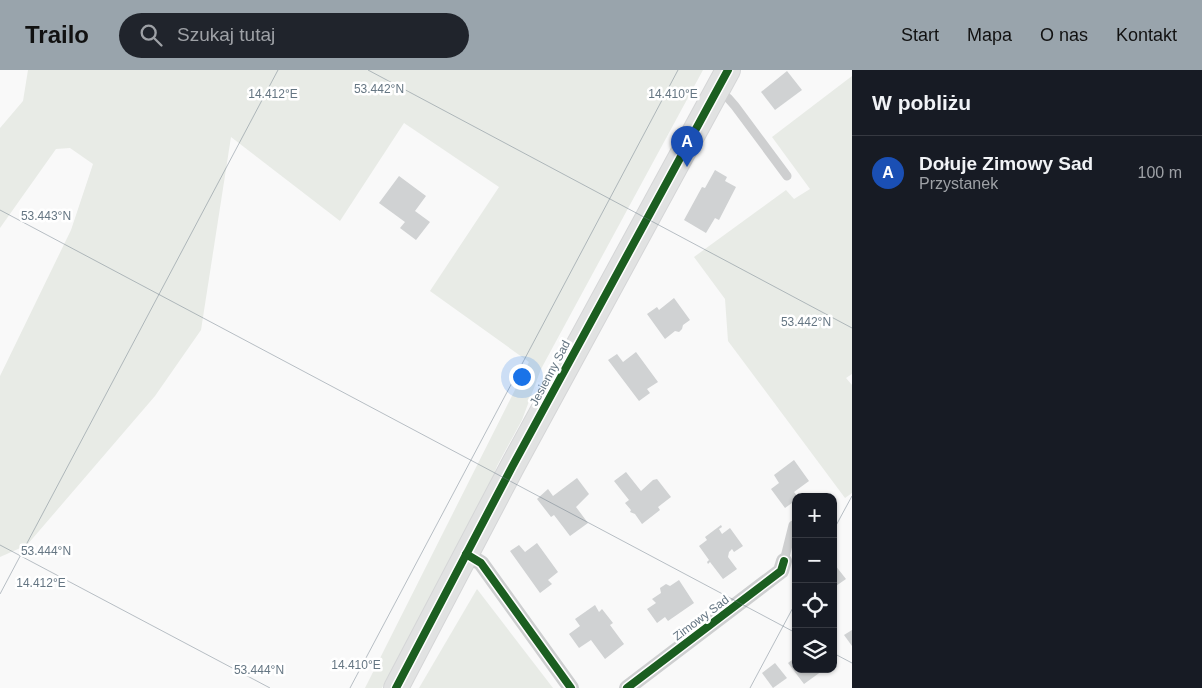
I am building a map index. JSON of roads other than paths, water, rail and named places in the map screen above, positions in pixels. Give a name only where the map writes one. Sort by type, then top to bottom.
[{"type":"street","name":"Jesienny Sad","points":[[396,688],[466,554],[728,70]]},
{"type":"street","points":[[466,554],[481,563],[571,688]]},
{"type":"street","name":"Zimowy Sad","points":[[627,688],[781,571],[784,561]]},
{"type":"lane","points":[[716,92],[728,98],[735,106],[787,176]]},
{"type":"lane","points":[[784,561],[792,529]]},
{"type":"place","name":"Dołuje Zimowy Sad","points":[[687,167]]}]
